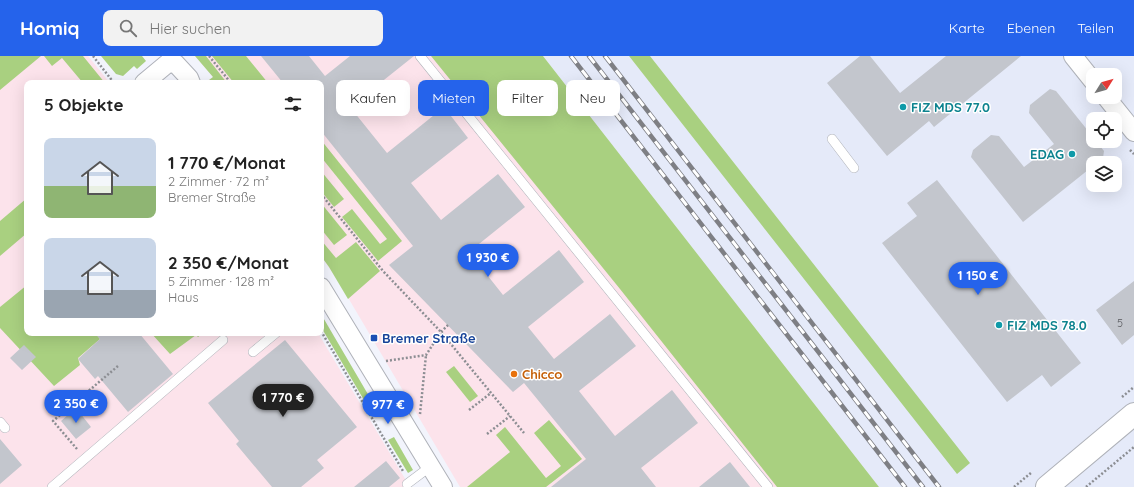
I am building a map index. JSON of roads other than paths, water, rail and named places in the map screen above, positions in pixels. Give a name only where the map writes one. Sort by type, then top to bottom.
[{"type":"street","points":[[1073,56],[1086,72]]},
{"type":"street","points":[[148,80],[168,63],[176,64],[190,80]]},
{"type":"street","points":[[1112,104],[1134,132]]},
{"type":"street","points":[[324,295],[372,369],[443,487]]},
{"type":"street","points":[[1047,487],[1134,414]]},
{"type":"lane","points":[[420,56],[768,487]]},
{"type":"lane","points":[[832,139],[854,168]]},
{"type":"lane","points":[[253,352],[272,336]]},
{"type":"lane","points":[[52,487],[223,340]]},
{"type":"lane","points":[[409,483],[423,472],[431,468]]},
{"type":"railway","points":[[571,56],[905,487]]},
{"type":"railway","points":[[589,56],[923,487]]},
{"type":"railway","points":[[605,56],[939,487]]},
{"type":"place","name":"FIZ MDS 77.0","points":[[903,107]]},
{"type":"place","name":"EDAG","points":[[1072,154]]},
{"type":"place","name":"FIZ MDS 78.0","points":[[999,325]]},
{"type":"place","name":"Bremer Straße","points":[[374,338]]},
{"type":"place","name":"Chicco","points":[[514,374]]}]
